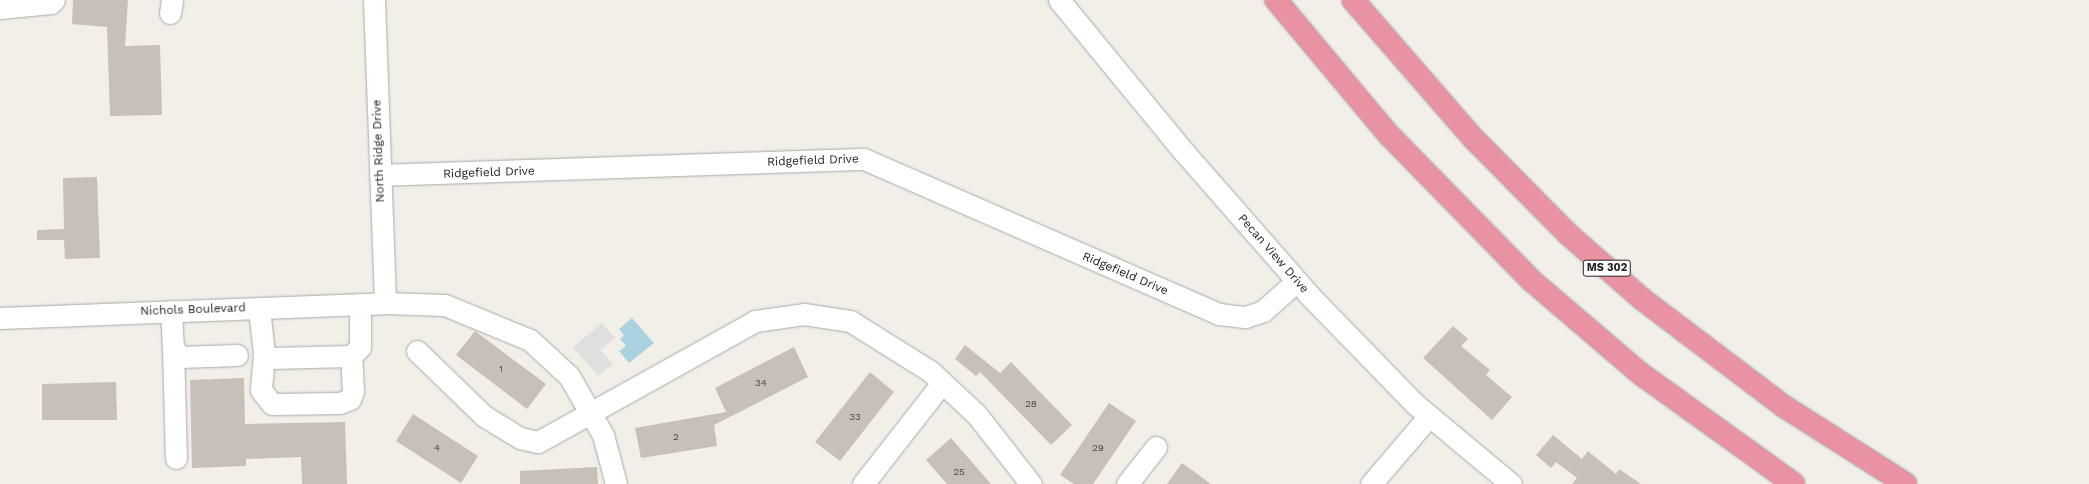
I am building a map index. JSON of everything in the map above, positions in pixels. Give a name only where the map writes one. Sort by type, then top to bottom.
[{"type":"highway","points":[[1276,0],[1389,135],[1532,281],[1641,374],[1794,484]]},
{"type":"highway","name":"MS 302","points":[[1353,0],[1473,138],[1562,228],[1636,294],[1785,407],[1906,484]]},
{"type":"street","points":[[0,8],[54,0]]},
{"type":"street","name":"North Ridge Drive","points":[[374,0],[385,303]]},
{"type":"street","name":"Pecan View Drive","points":[[1059,0],[1184,152],[1297,281],[1429,416],[1511,484]]},
{"type":"street","name":"Ridgefield Drive","points":[[380,176],[864,159],[1220,314],[1245,317],[1263,310],[1297,281]]},
{"type":"street","name":"Nichols Boulevard","points":[[0,318],[385,303],[444,305],[530,340],[569,376],[593,414],[616,484]]},
{"type":"street","points":[[264,354],[271,358],[351,356],[360,347],[360,304]]},
{"type":"street","points":[[259,308],[264,354],[261,390],[265,400],[272,404],[340,403],[350,399],[353,391],[351,356]]},
{"type":"street","points":[[171,311],[174,347],[176,458]]},
{"type":"street","points":[[417,351],[484,416],[520,438],[538,442],[593,414],[755,322],[804,314],[850,321],[930,372],[977,415],[1031,484]]},
{"type":"street","points":[[174,347],[180,357],[236,355]]},
{"type":"street","points":[[863,484],[942,383]]},
{"type":"street","points":[[1372,484],[1429,416]]},
{"type":"street","points":[[1128,484],[1156,447]]},
{"type":"shaded area","points":[[602,323],[615,338],[600,350],[613,364],[598,376],[573,347]]},
{"type":"water","points":[[632,318],[654,343],[629,363],[619,351],[626,346],[620,339],[624,335],[619,329]]},
{"type":"building","points":[[73,0],[128,0],[125,46],[160,45],[162,115],[110,116],[107,27],[72,24]]},
{"type":"building","points":[[97,177],[100,258],[65,259],[64,240],[37,240],[37,230],[64,229],[63,178]]},
{"type":"building","points":[[1453,326],[1468,339],[1461,346],[1490,370],[1486,375],[1512,397],[1492,420],[1423,358]]},
{"type":"building","points":[[475,331],[546,384],[527,409],[456,355]]},
{"type":"building","points":[[965,345],[1000,373],[1011,362],[1072,425],[1051,445],[980,372],[976,376],[955,359]]},
{"type":"building","points":[[794,347],[808,377],[714,425],[717,446],[641,458],[635,428],[726,412],[715,388]]},
{"type":"building","points":[[870,372],[894,392],[840,461],[815,442]]},
{"type":"building","points":[[244,378],[245,424],[345,422],[347,484],[302,484],[301,457],[246,459],[246,466],[192,468],[190,380]]},
{"type":"building","points":[[116,382],[117,420],[42,420],[42,384]]},
{"type":"building","points":[[1109,403],[1136,421],[1093,484],[1074,484],[1060,475]]},
{"type":"building","points":[[413,414],[478,456],[461,483],[396,441]]},
{"type":"building","points":[[1553,435],[1582,459],[1588,451],[1616,474],[1619,469],[1641,484],[1572,484],[1577,478],[1556,462],[1551,468],[1536,455]]},
{"type":"building","points":[[951,438],[991,484],[947,484],[926,460]]},
{"type":"building","points":[[1182,463],[1211,484],[1167,484]]},
{"type":"building","points":[[597,467],[598,484],[520,484],[520,471]]}]
